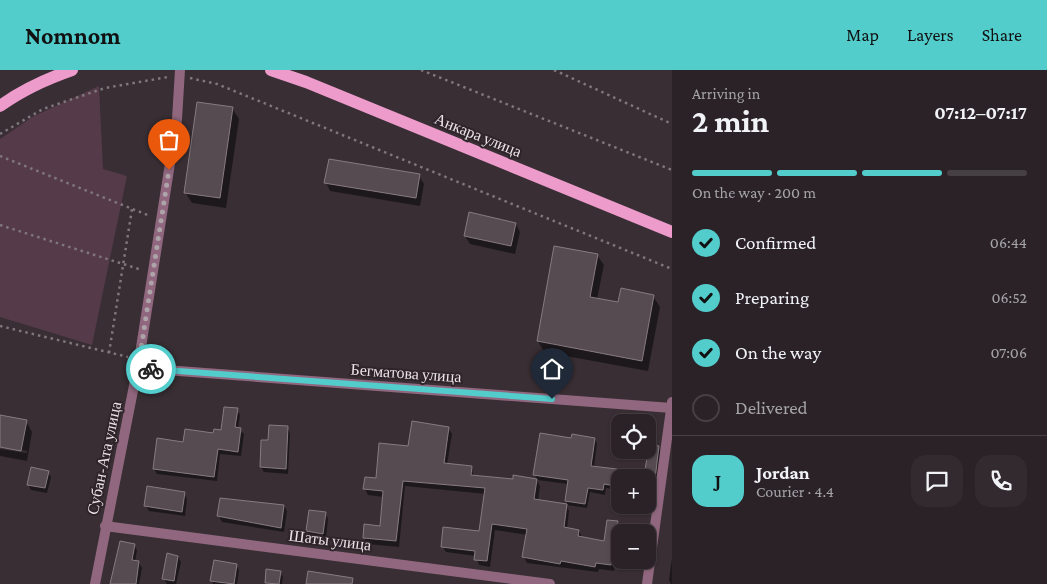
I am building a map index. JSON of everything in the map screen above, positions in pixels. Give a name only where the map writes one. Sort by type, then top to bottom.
[{"type":"main road","points":[[0,106],[24,91],[72,70]]},
{"type":"main road","name":"Анкара улица","points":[[271,70],[306,82],[672,232]]},
{"type":"street","name":"Субан-Ата улица","points":[[95,584],[105,526],[139,364],[177,119],[180,73]]},
{"type":"street","name":"Бегматова улица","points":[[139,364],[671,406]]},
{"type":"street","points":[[647,584],[671,406]]},
{"type":"street","name":"Шаты улица","points":[[105,526],[550,584]]},
{"type":"path","points":[[421,70],[672,170]]},
{"type":"path","points":[[554,70],[672,124]]},
{"type":"path","points":[[0,134],[43,109],[96,91],[180,73],[217,84],[672,269]]},
{"type":"path","points":[[0,156],[161,221]]},
{"type":"path","points":[[109,353],[132,209]]},
{"type":"path","points":[[0,225],[153,274]]},
{"type":"path","points":[[0,326],[109,353],[139,364]]},
{"type":"shaded area","points":[[99,86],[103,169],[127,176],[92,345],[0,317],[0,139],[34,116]]},
{"type":"building","points":[[197,102],[233,107],[220,198],[184,193]]},
{"type":"building","points":[[329,159],[420,174],[416,198],[324,183]]},
{"type":"building","points":[[469,212],[516,223],[511,246],[464,236]]},
{"type":"building","points":[[554,246],[598,254],[590,297],[618,302],[621,288],[654,295],[642,361],[537,341]]},
{"type":"building","points":[[224,407],[238,408],[235,427],[241,428],[238,452],[218,449],[214,477],[153,469],[157,438],[183,442],[185,429],[213,433],[214,429],[221,430]]},
{"type":"building","points":[[0,415],[27,420],[21,451],[0,447]]},
{"type":"building","points":[[412,421],[449,427],[444,463],[472,466],[471,475],[513,479],[513,475],[537,479],[534,499],[567,504],[564,527],[579,530],[578,536],[604,541],[607,520],[618,521],[618,524],[611,524],[611,565],[596,563],[595,567],[561,561],[560,564],[522,557],[527,529],[492,524],[487,561],[474,560],[475,551],[441,547],[443,527],[479,531],[485,488],[403,481],[396,541],[363,538],[364,524],[380,526],[383,491],[363,489],[365,477],[376,478],[379,443],[408,446]]},
{"type":"building","points":[[269,425],[288,426],[286,469],[260,467],[261,440],[268,440]]},
{"type":"building","points":[[540,433],[571,438],[572,434],[595,438],[591,466],[617,469],[611,469],[611,485],[604,484],[603,490],[588,488],[585,504],[565,501],[568,480],[533,475]]},
{"type":"building","points":[[656,445],[659,446],[656,471],[656,469],[645,469],[647,459],[656,459]]},
{"type":"building","points":[[31,467],[49,471],[45,488],[27,485]]},
{"type":"building","points":[[147,486],[185,492],[182,512],[144,506]]},
{"type":"building","points":[[220,498],[284,505],[281,528],[217,516]]},
{"type":"building","points":[[309,510],[326,512],[323,534],[306,531]]},
{"type":"building","points":[[120,541],[135,544],[132,560],[139,561],[136,584],[110,584]]},
{"type":"building","points":[[167,553],[178,556],[174,581],[162,579]]},
{"type":"building","points":[[214,560],[237,564],[234,584],[210,581]]},
{"type":"building","points":[[266,569],[281,571],[279,584],[265,583]]},
{"type":"building","points":[[308,571],[353,578],[352,584],[306,584]]},
{"type":"way so far","points":[[151,369],[138,368],[169,170]]},
{"type":"route","points":[[151,369],[552,399]]}]
